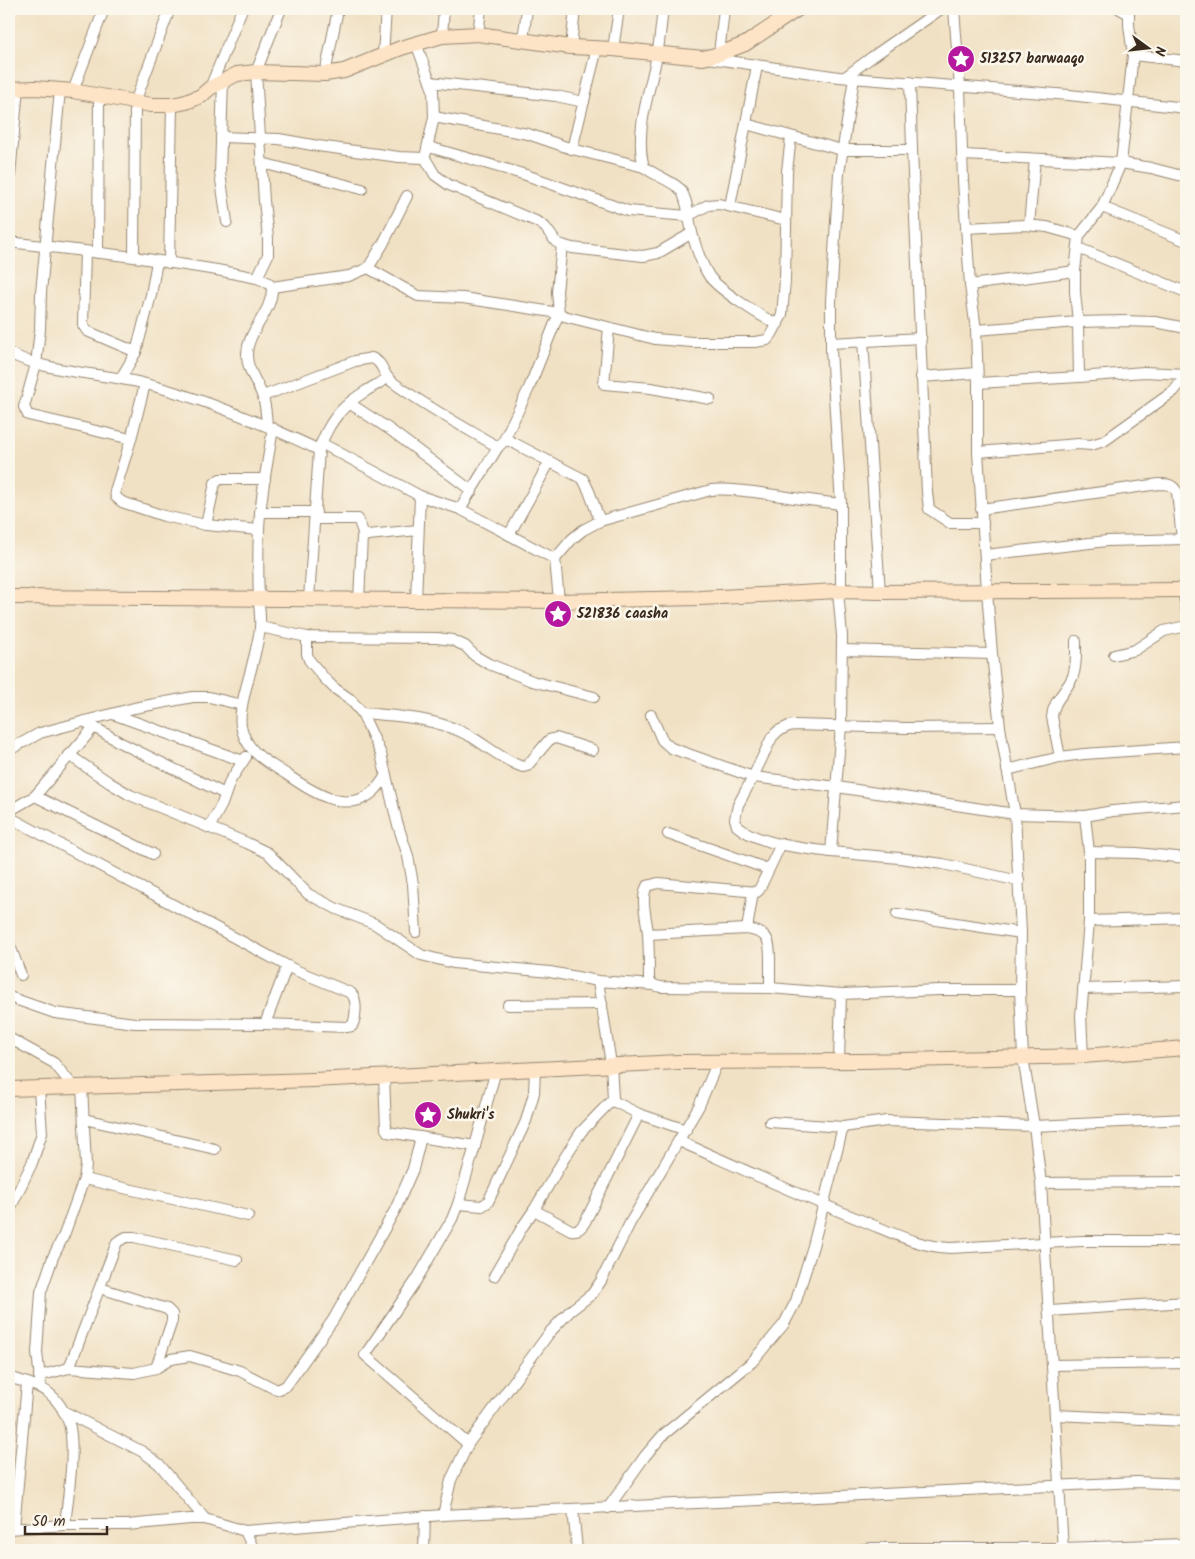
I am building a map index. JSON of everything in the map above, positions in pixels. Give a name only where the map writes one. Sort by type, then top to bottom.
[{"type":"street","points":[[104,9],[67,90],[46,246],[36,364],[24,407],[28,415],[130,439]]},
{"type":"street","points":[[134,257],[135,102],[170,9]]},
{"type":"street","points":[[210,88],[242,9]]},
{"type":"street","points":[[257,278],[268,254],[256,72],[282,9]]},
{"type":"street","points":[[325,74],[338,9]]},
{"type":"street","points":[[383,55],[386,9]]},
{"type":"street","points":[[442,36],[444,9]]},
{"type":"street","points":[[478,34],[481,9]]},
{"type":"street","points":[[523,40],[527,9]]},
{"type":"street","points":[[571,47],[575,9]]},
{"type":"street","points":[[613,49],[619,9]]},
{"type":"street","points":[[644,167],[640,145],[657,53],[662,9]]},
{"type":"street","points":[[719,54],[724,9]]},
{"type":"street","points":[[775,25],[777,9]]},
{"type":"street","points":[[703,58],[745,44],[798,9]]},
{"type":"street","points":[[831,852],[841,726],[842,650],[839,590],[841,504],[830,343],[831,302],[839,173],[850,78],[872,57],[941,9]]},
{"type":"street","points":[[954,9],[960,88],[966,228],[970,285],[976,330],[981,509],[986,554],[992,654],[1000,726],[1015,814],[1021,933],[1020,990],[1023,1057],[1041,1183],[1063,1549]]},
{"type":"street","points":[[1079,377],[1075,271],[1080,236],[1102,207],[1121,163],[1128,102],[1133,55],[1129,14],[1120,9]]},
{"type":"street","points":[[9,186],[14,89],[67,90],[151,105],[172,105],[201,96],[223,80],[237,74],[256,72],[325,74],[344,71],[416,43],[442,36],[478,34],[571,47],[703,58],[850,78],[1068,95],[1186,108]]},
{"type":"street","points":[[416,43],[433,90],[434,117],[429,147],[425,158]]},
{"type":"street","points":[[572,148],[597,48]]},
{"type":"street","points":[[1133,55],[1186,61]]},
{"type":"street","points":[[730,206],[757,66]]},
{"type":"street","points":[[223,80],[220,173],[227,222]]},
{"type":"street","points":[[430,82],[556,96],[584,102]]},
{"type":"street","points":[[910,82],[927,492],[930,509],[950,523],[983,523]]},
{"type":"street","points":[[98,253],[99,95]]},
{"type":"street","points":[[169,263],[172,105]]},
{"type":"street","points":[[434,117],[528,134],[644,167],[652,174],[680,190],[684,198],[698,255],[710,277],[736,299],[766,320],[778,324]]},
{"type":"street","points":[[746,124],[842,150],[912,150]]},
{"type":"street","points":[[368,268],[418,296],[463,298],[559,313],[564,316],[655,340],[755,342],[767,340],[782,315],[785,281],[787,171],[791,136]]},
{"type":"street","points":[[221,137],[279,139],[399,157],[425,158]]},
{"type":"street","points":[[429,147],[526,175],[628,212],[688,216],[708,205],[719,204],[786,220]]},
{"type":"street","points":[[963,156],[1121,163],[1151,168],[1186,178]]},
{"type":"street","points":[[425,158],[435,175],[449,186],[538,222],[545,227],[556,242],[572,248],[643,256],[658,253],[692,233]]},
{"type":"street","points":[[1029,225],[1035,158]]},
{"type":"street","points":[[262,162],[362,189]]},
{"type":"street","points":[[9,242],[134,257],[217,270],[257,278],[272,287],[350,276],[368,268],[408,196]]},
{"type":"street","points":[[1102,207],[1186,242]]},
{"type":"street","points":[[966,228],[1029,225],[1047,227],[1080,236]]},
{"type":"street","points":[[460,509],[501,444],[529,388],[559,313],[557,292],[562,245]]},
{"type":"street","points":[[1078,248],[1186,292]]},
{"type":"street","points":[[85,251],[83,325],[87,330],[136,352]]},
{"type":"street","points":[[121,378],[136,352],[151,295],[157,261]]},
{"type":"street","points":[[970,285],[1075,271]]},
{"type":"street","points":[[272,287],[271,299],[254,331],[247,354],[250,371],[263,396],[270,427],[258,530],[260,627],[242,705],[241,725],[252,752],[312,792],[327,798],[340,801],[360,800],[381,784],[386,775]]},
{"type":"street","points":[[976,330],[1078,322],[1155,322],[1186,328]]},
{"type":"street","points":[[609,328],[604,384],[651,388],[710,399]]},
{"type":"street","points":[[830,343],[921,338]]},
{"type":"street","points":[[863,341],[880,592]]},
{"type":"street","points":[[9,353],[36,364],[121,378],[196,399],[320,447],[420,496],[460,509],[555,559]]},
{"type":"street","points":[[263,396],[355,361],[372,358],[381,364],[388,378],[409,394],[501,444],[510,441],[549,463],[583,479],[600,521]]},
{"type":"street","points":[[921,377],[1079,377],[1144,372],[1186,375]]},
{"type":"street","points":[[978,452],[1091,444],[1104,441],[1174,392],[1186,375]]},
{"type":"street","points":[[309,599],[320,447],[324,433],[336,416],[349,403],[388,378]]},
{"type":"street","points":[[145,384],[115,490],[116,497],[122,502],[164,516],[206,524],[258,530]]},
{"type":"street","points":[[349,403],[389,429],[472,491]]},
{"type":"street","points":[[509,535],[549,463]]},
{"type":"street","points":[[206,524],[215,483],[220,478],[265,479]]},
{"type":"street","points":[[981,509],[1169,484],[1177,492],[1184,539],[1107,541],[986,554]]},
{"type":"street","points":[[559,601],[555,559],[582,530],[600,521],[721,488],[841,504]]},
{"type":"street","points":[[416,601],[420,496]]},
{"type":"street","points":[[260,512],[355,518],[360,521],[364,535],[361,541],[359,600]]},
{"type":"street","points":[[364,535],[418,530]]},
{"type":"street","points":[[9,597],[559,601],[700,598],[839,590],[880,592],[1185,590],[1186,608]]},
{"type":"street","points":[[1114,655],[1135,650],[1164,631],[1186,626]]},
{"type":"street","points":[[260,627],[307,637],[437,638],[452,640],[465,646],[475,656],[490,664],[532,681],[594,696]]},
{"type":"street","points":[[307,637],[309,660],[325,679],[350,699],[362,713],[381,754],[397,822],[408,856],[413,884],[416,932]]},
{"type":"street","points":[[1060,757],[1052,712],[1060,695],[1073,678],[1076,641]]},
{"type":"street","points":[[842,650],[992,654]]},
{"type":"street","points":[[9,750],[40,733],[112,714],[193,697],[209,697],[242,705]]},
{"type":"street","points":[[362,713],[399,716],[441,724],[470,736],[523,767],[527,766],[548,740],[552,738],[593,750]]},
{"type":"street","points":[[112,714],[243,761]]},
{"type":"street","points":[[651,715],[662,740],[671,748],[753,777],[837,787],[1015,814],[1085,816],[1113,811],[1186,805]]},
{"type":"street","points":[[84,721],[121,743],[225,794]]},
{"type":"street","points":[[1000,726],[907,728],[789,726],[772,736],[735,811],[735,819],[737,826],[751,835],[781,844],[831,852],[943,864],[1019,881]]},
{"type":"street","points":[[9,811],[35,796],[94,727]]},
{"type":"street","points":[[1007,770],[1060,757],[1186,747]]},
{"type":"street","points":[[209,828],[222,804],[230,781],[243,761],[252,752]]},
{"type":"street","points":[[69,755],[110,784],[130,794],[268,853],[308,894],[337,909],[375,924],[421,955],[453,963],[550,972],[598,982],[661,987],[770,988],[841,994],[939,990],[1020,990]]},
{"type":"street","points":[[35,796],[153,854]]},
{"type":"street","points":[[1083,1056],[1081,1016],[1089,921],[1089,852],[1085,816]]},
{"type":"street","points":[[9,817],[287,966],[351,993],[355,1000],[354,1022],[352,1026],[347,1027],[135,1023],[54,1013],[9,997]]},
{"type":"street","points":[[668,834],[768,869]]},
{"type":"street","points":[[654,986],[649,979],[645,890],[650,885],[658,883],[757,892],[781,844]]},
{"type":"street","points":[[1089,852],[1137,853],[1186,858]]},
{"type":"street","points":[[747,929],[753,892]]},
{"type":"street","points":[[897,914],[1021,933]]},
{"type":"street","points":[[1089,921],[1186,918]]},
{"type":"street","points":[[648,934],[747,929],[758,931],[768,938],[770,945],[770,988]]},
{"type":"street","points":[[9,943],[22,975]]},
{"type":"street","points":[[265,1024],[287,966]]},
{"type":"street","points":[[494,1276],[565,1156],[582,1132],[612,1099],[611,1064],[598,982]]},
{"type":"street","points":[[1083,989],[1186,986]]},
{"type":"street","points":[[839,1061],[841,994]]},
{"type":"street","points":[[508,1005],[602,1004]]},
{"type":"street","points":[[9,1038],[54,1063],[77,1086],[84,1119],[86,1165],[84,1179],[41,1292],[37,1352],[41,1388]]},
{"type":"street","points":[[9,1089],[304,1080],[611,1064],[1083,1056],[1186,1048]]},
{"type":"street","points":[[442,1515],[451,1480],[468,1444],[550,1332],[570,1311],[592,1294],[630,1223],[699,1106],[718,1061]]},
{"type":"street","points":[[458,1204],[482,1206],[488,1202],[526,1121],[534,1093],[534,1068]]},
{"type":"street","points":[[468,1444],[365,1355],[418,1279],[452,1219],[458,1204],[496,1070]]},
{"type":"street","points":[[384,1076],[386,1129],[393,1134],[475,1146]]},
{"type":"street","points":[[9,1211],[32,1163],[42,1132],[39,1088]]},
{"type":"street","points":[[612,1099],[638,1114],[686,1130]]},
{"type":"street","points":[[534,1210],[571,1230],[581,1228],[638,1114]]},
{"type":"street","points":[[84,1119],[216,1149]]},
{"type":"street","points":[[770,1122],[843,1127],[887,1121],[1034,1126],[1186,1120]]},
{"type":"street","points":[[608,1508],[645,1456],[663,1435],[752,1362],[784,1324],[796,1301],[813,1246],[843,1127]]},
{"type":"street","points":[[40,1376],[69,1368],[134,1373],[156,1368],[171,1359],[190,1356],[240,1371],[277,1390],[286,1386],[333,1320],[395,1210],[413,1169],[421,1137]]},
{"type":"street","points":[[679,1141],[822,1205],[917,1242],[937,1247],[1082,1241],[1186,1241]]},
{"type":"street","points":[[84,1179],[248,1216]]},
{"type":"street","points":[[1041,1183],[1186,1182]]},
{"type":"street","points":[[69,1368],[117,1242],[126,1236],[237,1260]]},
{"type":"street","points":[[100,1288],[167,1310],[172,1314],[172,1321],[156,1368]]},
{"type":"street","points":[[1050,1311],[1186,1302]]},
{"type":"street","points":[[1052,1365],[1186,1362]]},
{"type":"street","points":[[9,1376],[41,1388],[50,1394],[58,1402],[70,1427],[72,1448],[65,1525]]},
{"type":"street","points":[[27,1383],[11,1529],[65,1525],[127,1525],[178,1519],[205,1519],[245,1531],[442,1515],[1136,1482],[1186,1484]]},
{"type":"street","points":[[63,1411],[143,1452],[159,1464],[205,1519]]},
{"type":"street","points":[[1055,1415],[1186,1421]]},
{"type":"street","points":[[573,1509],[577,1550]]},
{"type":"street","points":[[424,1550],[425,1516]]},
{"type":"street","points":[[245,1531],[254,1550]]},
{"type":"street","points":[[859,1550],[872,1548],[1063,1549],[1186,1544]]},
{"type":"place","name":"513257 barwaaqo","points":[[961,59]]},
{"type":"place","name":"521836 caasha","points":[[558,614]]},
{"type":"place","name":"Shukri's","points":[[428,1115]]}]
